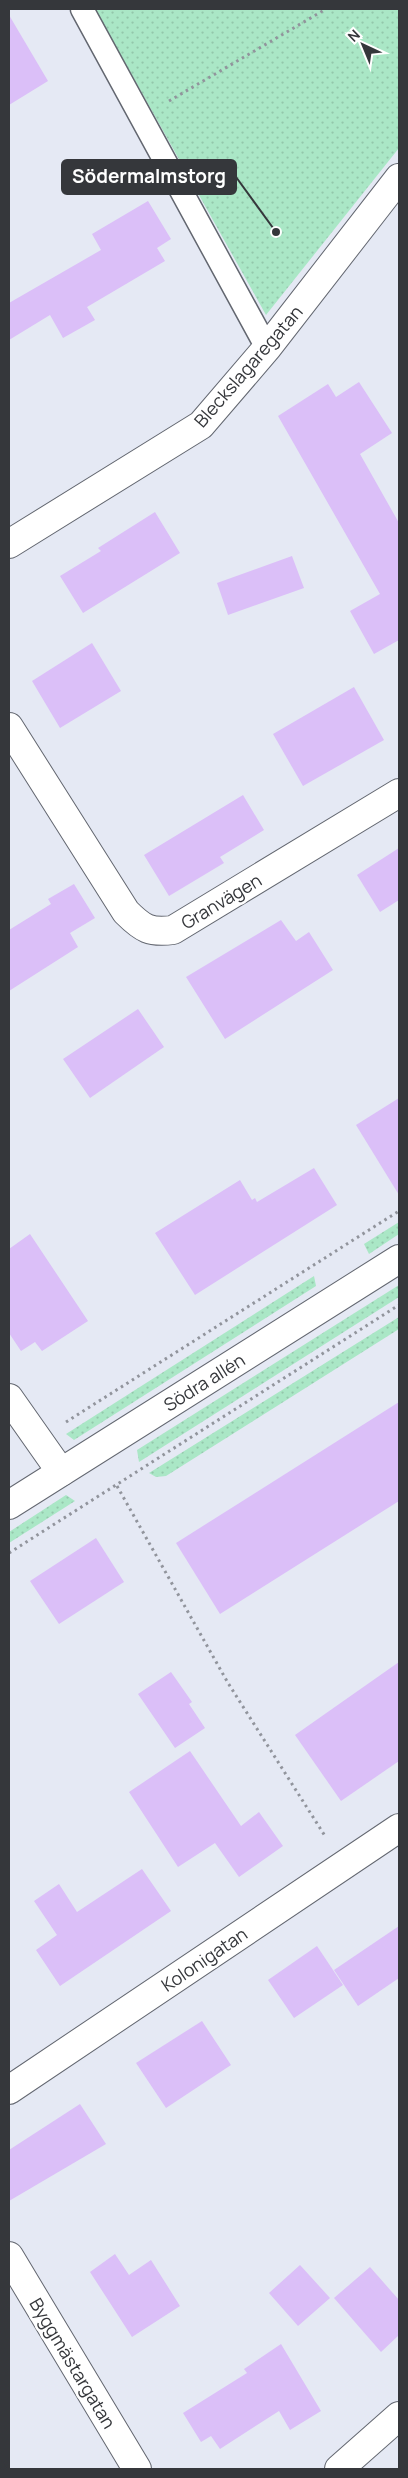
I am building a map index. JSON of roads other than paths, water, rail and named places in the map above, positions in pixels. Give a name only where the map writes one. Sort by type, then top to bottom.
[{"type":"street","name":"Bleckslagaregatan","points":[[9,544],[201,424],[267,348],[399,178]]},
{"type":"street","name":"Granvägen","points":[[9,727],[126,912],[139,925],[155,932],[173,930],[399,793]]},
{"type":"street","name":"Södra allén","points":[[9,1505],[399,1259]]},
{"type":"street","points":[[9,1398],[61,1472]]},
{"type":"street","name":"Kolonigatan","points":[[9,2090],[399,1828]]},
{"type":"street","name":"Byggmästargatan","points":[[9,2256],[137,2469]]},
{"type":"street","points":[[339,2469],[399,2416]]},
{"type":"lane","points":[[82,9],[267,348]]},
{"type":"place","name":"Södermalmstorg","points":[[276,232]]}]
